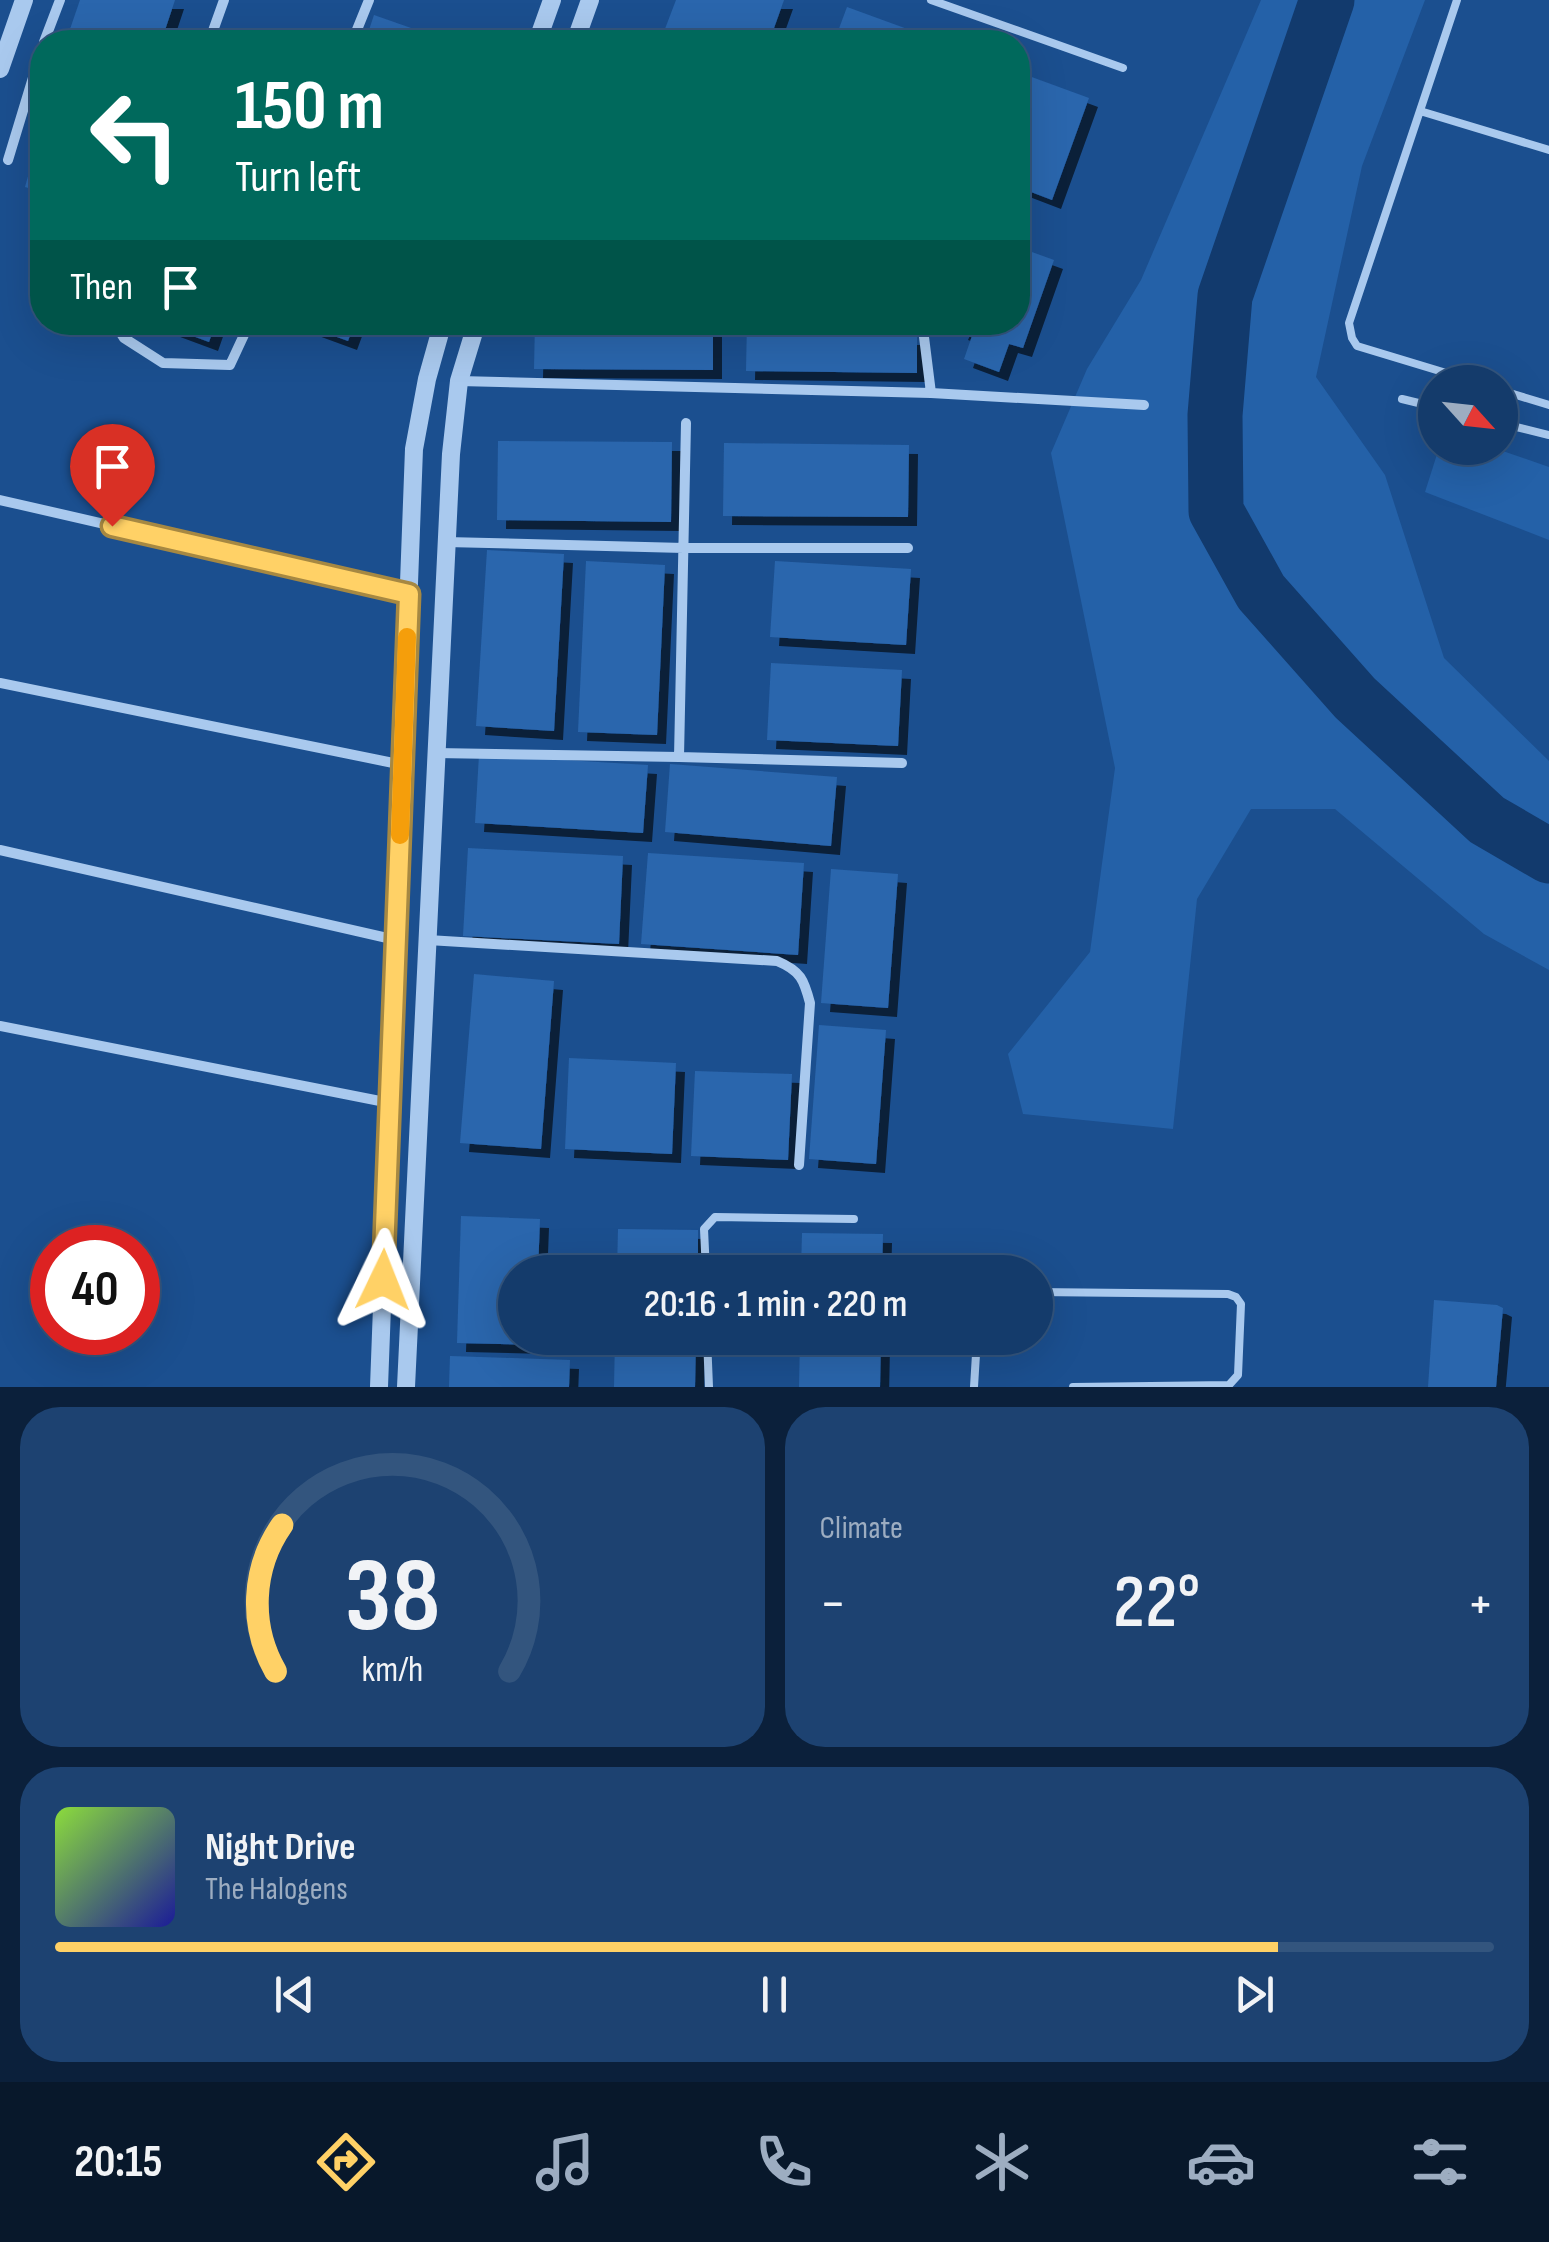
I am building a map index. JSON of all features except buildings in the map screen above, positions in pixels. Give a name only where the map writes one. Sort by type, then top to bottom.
[{"type":"street","points":[[0,70],[24,0]]},
{"type":"street","points":[[49,30],[60,0]]},
{"type":"street","points":[[213,30],[224,0]]},
{"type":"street","points":[[357,30],[369,0]]},
{"type":"street","points":[[541,30],[552,0]]},
{"type":"street","points":[[579,30],[590,0]]},
{"type":"street","points":[[8,160],[30,89]]},
{"type":"street","points":[[122,335],[163,363],[230,366],[244,335]]},
{"type":"street","points":[[379,1387],[414,449],[439,335]]},
{"type":"street","points":[[406,1387],[450,454],[459,381],[473,335]]},
{"type":"street","points":[[924,335],[931,393]]},
{"type":"street","points":[[459,381],[931,393],[1144,405]]},
{"type":"street","points":[[422,405],[456,413]]},
{"type":"street","points":[[679,757],[686,423]]},
{"type":"street","points":[[0,500],[409,594]]},
{"type":"street","points":[[446,542],[908,548]]},
{"type":"street","points":[[0,684],[403,765]]},
{"type":"street","points":[[436,754],[902,763]]},
{"type":"street","points":[[0,850],[396,940]]},
{"type":"street","points":[[428,940],[777,961],[788,966],[803,978],[810,1003],[799,1165]]},
{"type":"street","points":[[0,1026],[390,1103]]},
{"type":"lane","points":[[931,0],[1016,30]]},
{"type":"lane","points":[[1420,365],[1357,346],[1349,323],[1458,0]]},
{"type":"lane","points":[[1030,35],[1124,68]]},
{"type":"lane","points":[[1420,110],[1549,150]]},
{"type":"lane","points":[[1518,396],[1549,405]]},
{"type":"lane","points":[[1402,399],[1418,403]]},
{"type":"lane","points":[[1518,427],[1549,435]]},
{"type":"lane","points":[[705,1255],[704,1229],[715,1217],[854,1218]]},
{"type":"lane","points":[[1053,1292],[1228,1294],[1240,1304],[1238,1376],[1229,1385],[1073,1387]]},
{"type":"lane","points":[[707,1355],[708,1387]]},
{"type":"lane","points":[[974,1387],[976,1355]]},
{"type":"shaded area","points":[[1261,0],[1425,0],[1362,166],[1316,377],[1385,475],[1444,658],[1549,761],[1549,970],[1484,934],[1335,809],[1251,809],[1197,899],[1173,1129],[1023,1114],[1008,1054],[1090,952],[1115,768],[1051,453],[1087,369],[1141,280]]},
{"type":"shaded area","points":[[1518,456],[1549,467],[1549,540],[1425,492],[1434,465],[1518,465]]},
{"type":"waterway","points":[[1327,0],[1225,296],[1215,415],[1216,511],[1261,592],[1355,698],[1487,820],[1549,856]]},
{"type":"slow traffic","points":[[400,835],[407,637]]},
{"type":"route","points":[[112,526],[409,594],[383,1280]]}]
